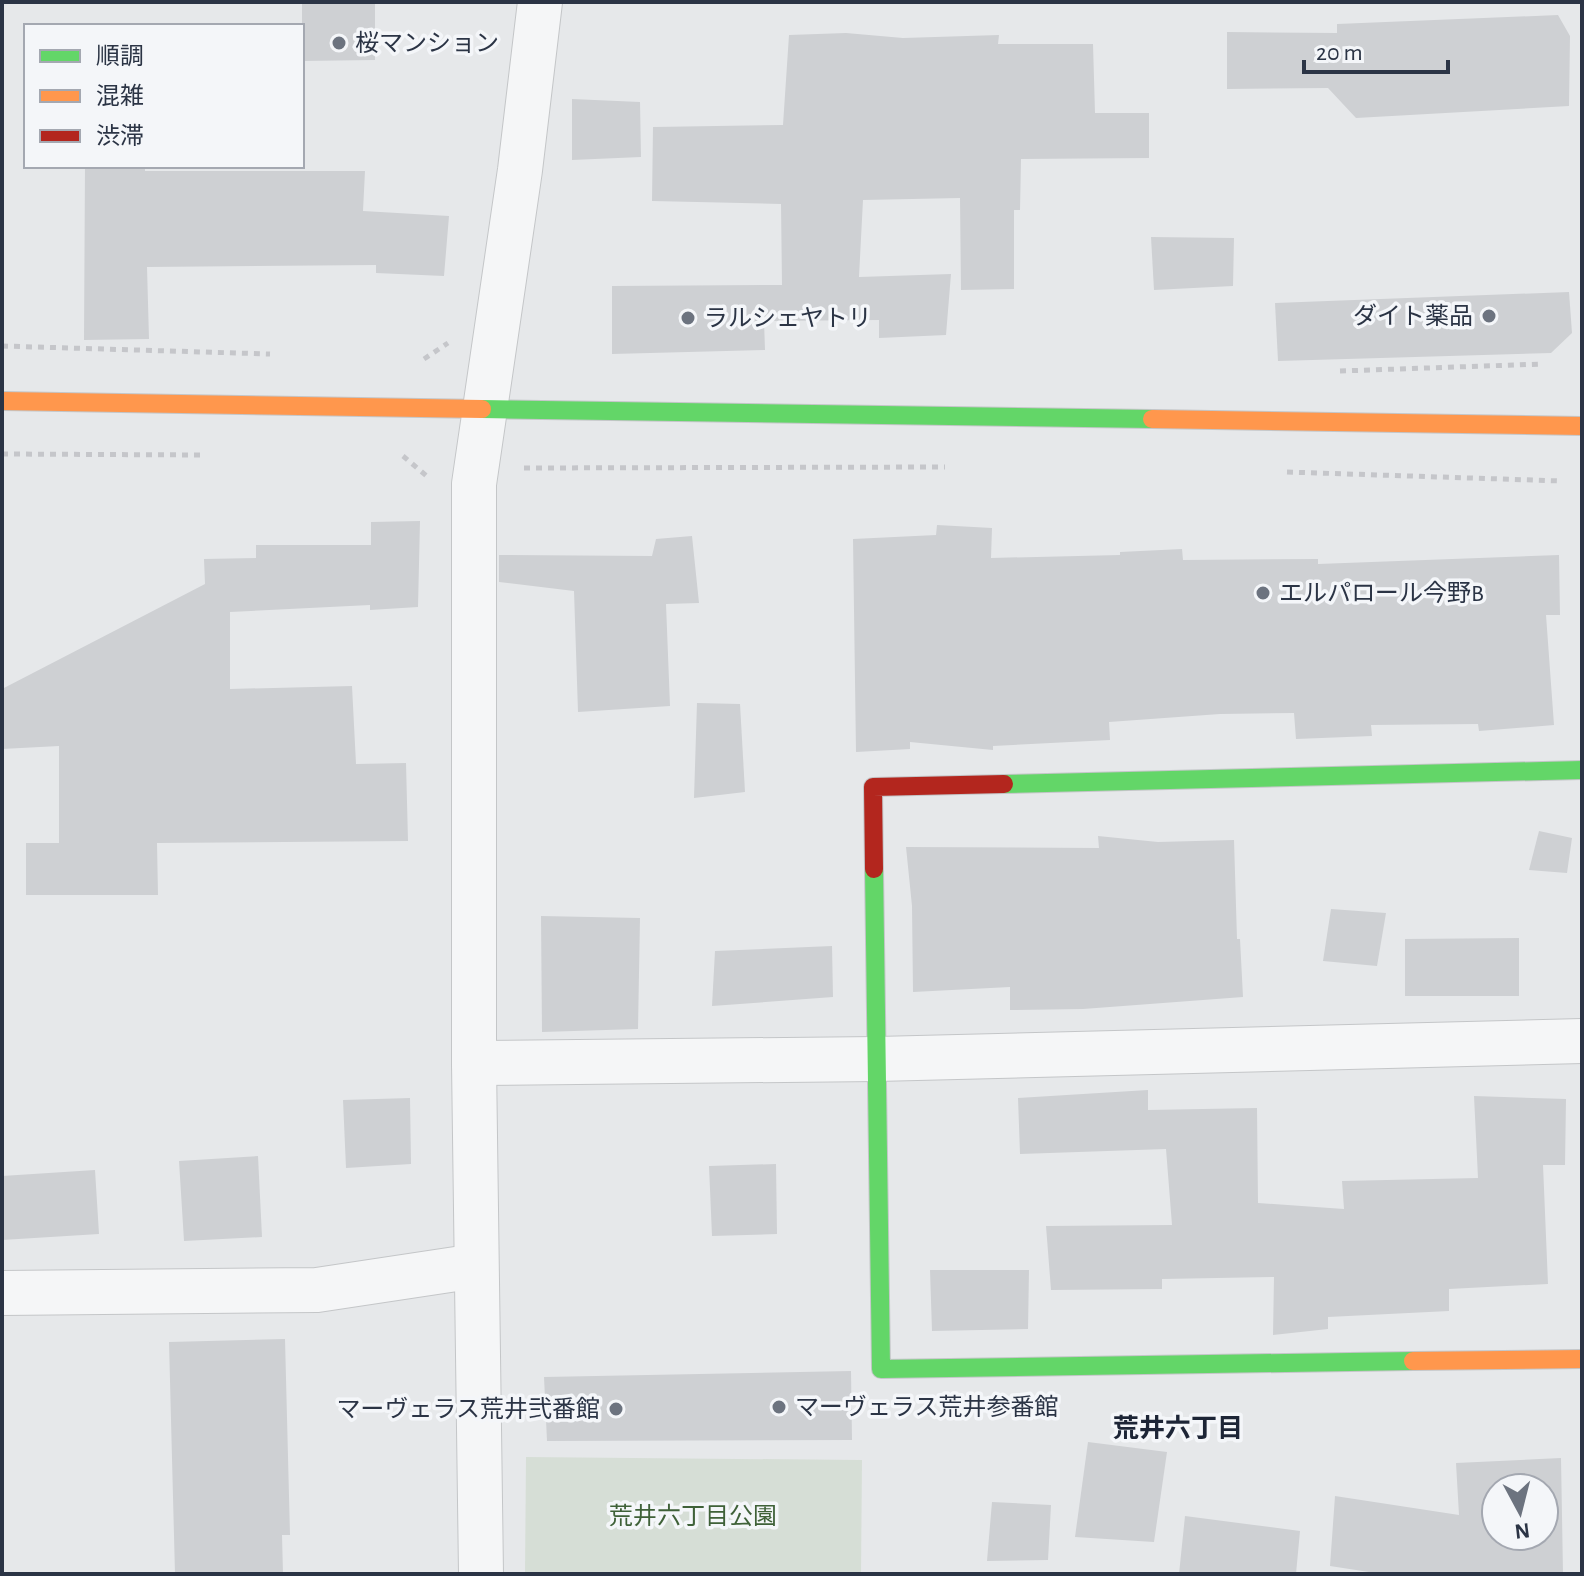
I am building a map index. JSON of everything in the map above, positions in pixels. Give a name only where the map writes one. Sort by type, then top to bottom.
[{"type":"street","points":[[481,1574],[474,1063],[474,484],[540,2]]},
{"type":"street","points":[[2,401],[1582,426]]},
{"type":"street","points":[[1582,770],[873,787],[881,1369],[1582,1359]]},
{"type":"street","points":[[474,1063],[877,1059],[1582,1041]]},
{"type":"street","points":[[2,1293],[317,1290],[476,1266]]},
{"type":"path","points":[[416,359],[427,359],[450,341]]},
{"type":"path","points":[[2,346],[281,355]]},
{"type":"path","points":[[1333,371],[1543,364]]},
{"type":"path","points":[[2,454],[203,455]]},
{"type":"path","points":[[389,456],[404,456],[435,483]]},
{"type":"path","points":[[517,476],[526,466],[955,467]]},
{"type":"path","points":[[1284,472],[1562,481]]},
{"type":"green space","name":"荒井六丁目公園","points":[[526,1457],[862,1460],[861,1574],[525,1574]]},
{"type":"building","points":[[302,2],[375,2],[375,60],[304,61]]},
{"type":"building","points":[[1558,15],[1570,36],[1569,106],[1356,118],[1328,88],[1227,89],[1227,32],[1337,33],[1337,24]]},
{"type":"building","points":[[846,33],[903,38],[999,35],[998,44],[1093,44],[1095,113],[1149,113],[1149,158],[1021,159],[1020,210],[1014,210],[1014,289],[961,290],[960,198],[863,200],[859,277],[951,274],[946,335],[879,338],[879,320],[764,321],[765,350],[612,354],[612,286],[782,285],[781,204],[652,201],[653,127],[783,125],[789,35]]},
{"type":"building","points":[[572,99],[640,102],[641,157],[572,160]]},
{"type":"building","points":[[85,168],[365,171],[363,211],[449,216],[444,276],[376,273],[376,265],[147,267],[149,339],[84,340]]},
{"type":"building","points":[[1151,237],[1234,238],[1233,286],[1154,290]]},
{"type":"building","points":[[1569,292],[1572,333],[1551,353],[1278,361],[1275,303]]},
{"type":"building","points":[[420,521],[418,607],[370,610],[370,605],[230,612],[230,689],[352,686],[356,764],[406,763],[408,841],[157,843],[158,895],[26,895],[26,843],[59,843],[59,746],[2,749],[2,689],[205,584],[204,559],[256,558],[256,545],[371,545],[371,522]]},
{"type":"building","points":[[937,525],[992,528],[991,558],[1120,555],[1120,552],[1182,549],[1183,560],[1318,559],[1318,564],[1559,555],[1560,615],[1546,615],[1554,725],[1479,731],[1478,724],[1371,725],[1372,736],[1296,739],[1294,713],[1220,714],[1109,722],[1110,740],[993,746],[993,750],[910,742],[910,749],[856,752],[853,539],[936,535]]},
{"type":"building","points":[[692,536],[699,603],[666,604],[670,706],[578,712],[574,591],[499,582],[499,555],[652,556],[656,539]]},
{"type":"building","points":[[697,703],[740,704],[745,792],[694,798]]},
{"type":"building","points":[[1539,831],[1572,838],[1567,873],[1529,870]]},
{"type":"building","points":[[1098,836],[1158,842],[1234,840],[1237,939],[1240,939],[1243,997],[1083,1009],[1010,1010],[1010,987],[913,992],[912,906],[906,847],[1099,848]]},
{"type":"building","points":[[1331,909],[1386,913],[1377,966],[1323,961]]},
{"type":"building","points":[[541,916],[640,918],[638,1029],[542,1032]]},
{"type":"building","points":[[1519,938],[1519,996],[1405,996],[1405,939]]},
{"type":"building","points":[[832,946],[833,997],[712,1006],[715,951]]},
{"type":"building","points":[[1148,1090],[1148,1110],[1257,1108],[1258,1203],[1344,1209],[1342,1181],[1478,1178],[1474,1096],[1566,1099],[1565,1165],[1543,1165],[1548,1284],[1449,1289],[1449,1311],[1328,1317],[1328,1329],[1273,1335],[1274,1277],[1162,1279],[1162,1289],[1051,1290],[1046,1226],[1172,1225],[1166,1149],[1020,1154],[1018,1098]]},
{"type":"building","points":[[410,1098],[411,1164],[346,1168],[343,1100]]},
{"type":"building","points":[[258,1156],[262,1237],[184,1241],[179,1161]]},
{"type":"building","points":[[776,1164],[777,1234],[712,1236],[709,1166]]},
{"type":"building","points":[[95,1170],[99,1234],[2,1240],[2,1176]]},
{"type":"building","points":[[930,1270],[1029,1270],[1028,1329],[932,1331]]},
{"type":"building","points":[[285,1339],[290,1535],[282,1535],[283,1574],[175,1574],[169,1342]]},
{"type":"building","points":[[851,1371],[852,1440],[547,1441],[544,1377]]},
{"type":"building","points":[[1088,1442],[1167,1452],[1154,1542],[1075,1537]]},
{"type":"building","points":[[1561,1458],[1563,1574],[1382,1574],[1330,1566],[1335,1496],[1459,1515],[1456,1463]]},
{"type":"building","points":[[992,1502],[1051,1505],[1048,1560],[987,1561]]},
{"type":"building","points":[[1185,1516],[1300,1531],[1296,1574],[1179,1574]]},
{"type":"traffic: fast","points":[[482,409],[1152,419]]},
{"type":"traffic: fast","points":[[1004,784],[1582,770]]},
{"type":"traffic: fast","points":[[874,869],[881,1369],[1413,1361]]},
{"type":"traffic: slow","points":[[2,401],[482,409]]},
{"type":"traffic: slow","points":[[1152,419],[1582,426]]},
{"type":"traffic: slow","points":[[1413,1361],[1582,1359]]},
{"type":"traffic: jam","points":[[874,869],[873,787],[1004,784]]},
{"type":"place","name":"桜マンション","points":[[339,43]]},
{"type":"place","name":"ダイト薬品","points":[[1489,316]]},
{"type":"place","name":"ラルシェヤトリ","points":[[688,318]]},
{"type":"place","name":"エルパロール今野B","points":[[1263,593]]},
{"type":"place","name":"マーヴェラス荒井参番館","points":[[779,1407]]},
{"type":"place","name":"マーヴェラス荒井弐番館","points":[[616,1409]]},
{"type":"district","name":"荒井六丁目","points":[[1178,1428]]}]
